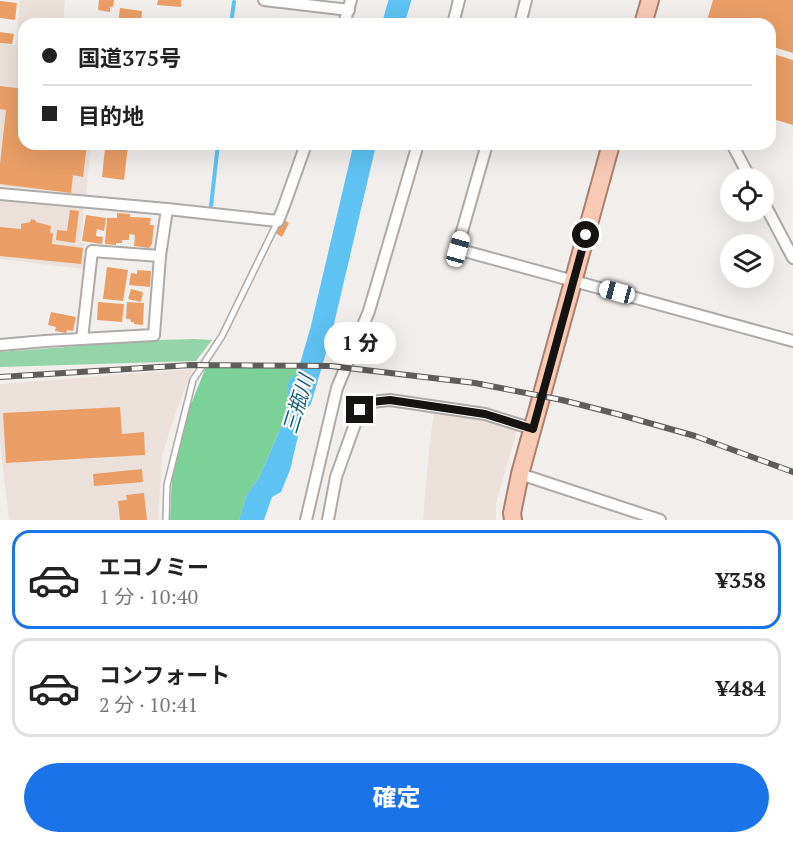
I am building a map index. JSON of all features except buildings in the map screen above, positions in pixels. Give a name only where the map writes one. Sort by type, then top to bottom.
[{"type":"highway","points":[[646,18],[650,0]]},
{"type":"highway","points":[[513,520],[520,474],[609,150]]},
{"type":"street","points":[[264,0],[350,5]]},
{"type":"street","points":[[454,18],[459,0]]},
{"type":"street","points":[[522,18],[526,0]]},
{"type":"street","points":[[0,194],[278,221],[304,150]]},
{"type":"street","points":[[306,520],[337,388],[369,311],[416,150]]},
{"type":"street","points":[[485,150],[458,249],[793,340]]},
{"type":"street","points":[[735,150],[745,168]]},
{"type":"street","points":[[0,345],[154,335],[160,256],[167,209]]},
{"type":"street","points":[[774,222],[793,258]]},
{"type":"street","points":[[82,339],[92,251],[160,256]]},
{"type":"street","points":[[328,520],[336,477],[360,410],[371,402],[390,400],[485,414],[533,429]]},
{"type":"street","points":[[520,474],[660,520]]},
{"type":"lane","points":[[166,520],[167,485],[193,380],[222,336],[278,221]]},
{"type":"shaded area","points":[[20,0],[65,0],[64,18],[18,18]]},
{"type":"shaded area","points":[[18,22],[18,150],[90,150],[86,195],[0,186],[0,44],[16,45]]},
{"type":"shaded area","points":[[0,198],[84,207],[81,243],[85,244],[83,269],[0,259]]},
{"type":"shaded area","points":[[193,369],[175,414],[162,457],[158,520],[9,520],[0,442],[0,384]]},
{"type":"shaded area","points":[[434,411],[498,422],[517,430],[496,503],[496,520],[423,520]]},
{"type":"green space","points":[[194,339],[212,340],[196,361],[0,367],[0,352]]},
{"type":"green space","points":[[206,367],[305,369],[289,384],[284,420],[259,478],[247,494],[239,520],[170,520],[172,477],[185,419]]},
{"type":"water","points":[[305,369],[314,369],[290,470],[281,492],[272,497],[264,520],[239,520],[247,494],[259,478],[284,420],[288,384],[291,378],[303,373]]},
{"type":"waterway","name":"三瓶川","points":[[395,18],[400,0]]},
{"type":"waterway","points":[[232,18],[234,2]]},
{"type":"waterway","points":[[211,206],[217,150]]},
{"type":"waterway","name":"三瓶川","points":[[301,399],[321,331],[364,150]]},
{"type":"railway","points":[[0,377],[191,365],[331,366],[475,383],[562,400],[617,414],[695,436],[793,472]]},
{"type":"route","points":[[360,410],[371,402],[390,400],[485,414],[533,429],[586,235]]}]
